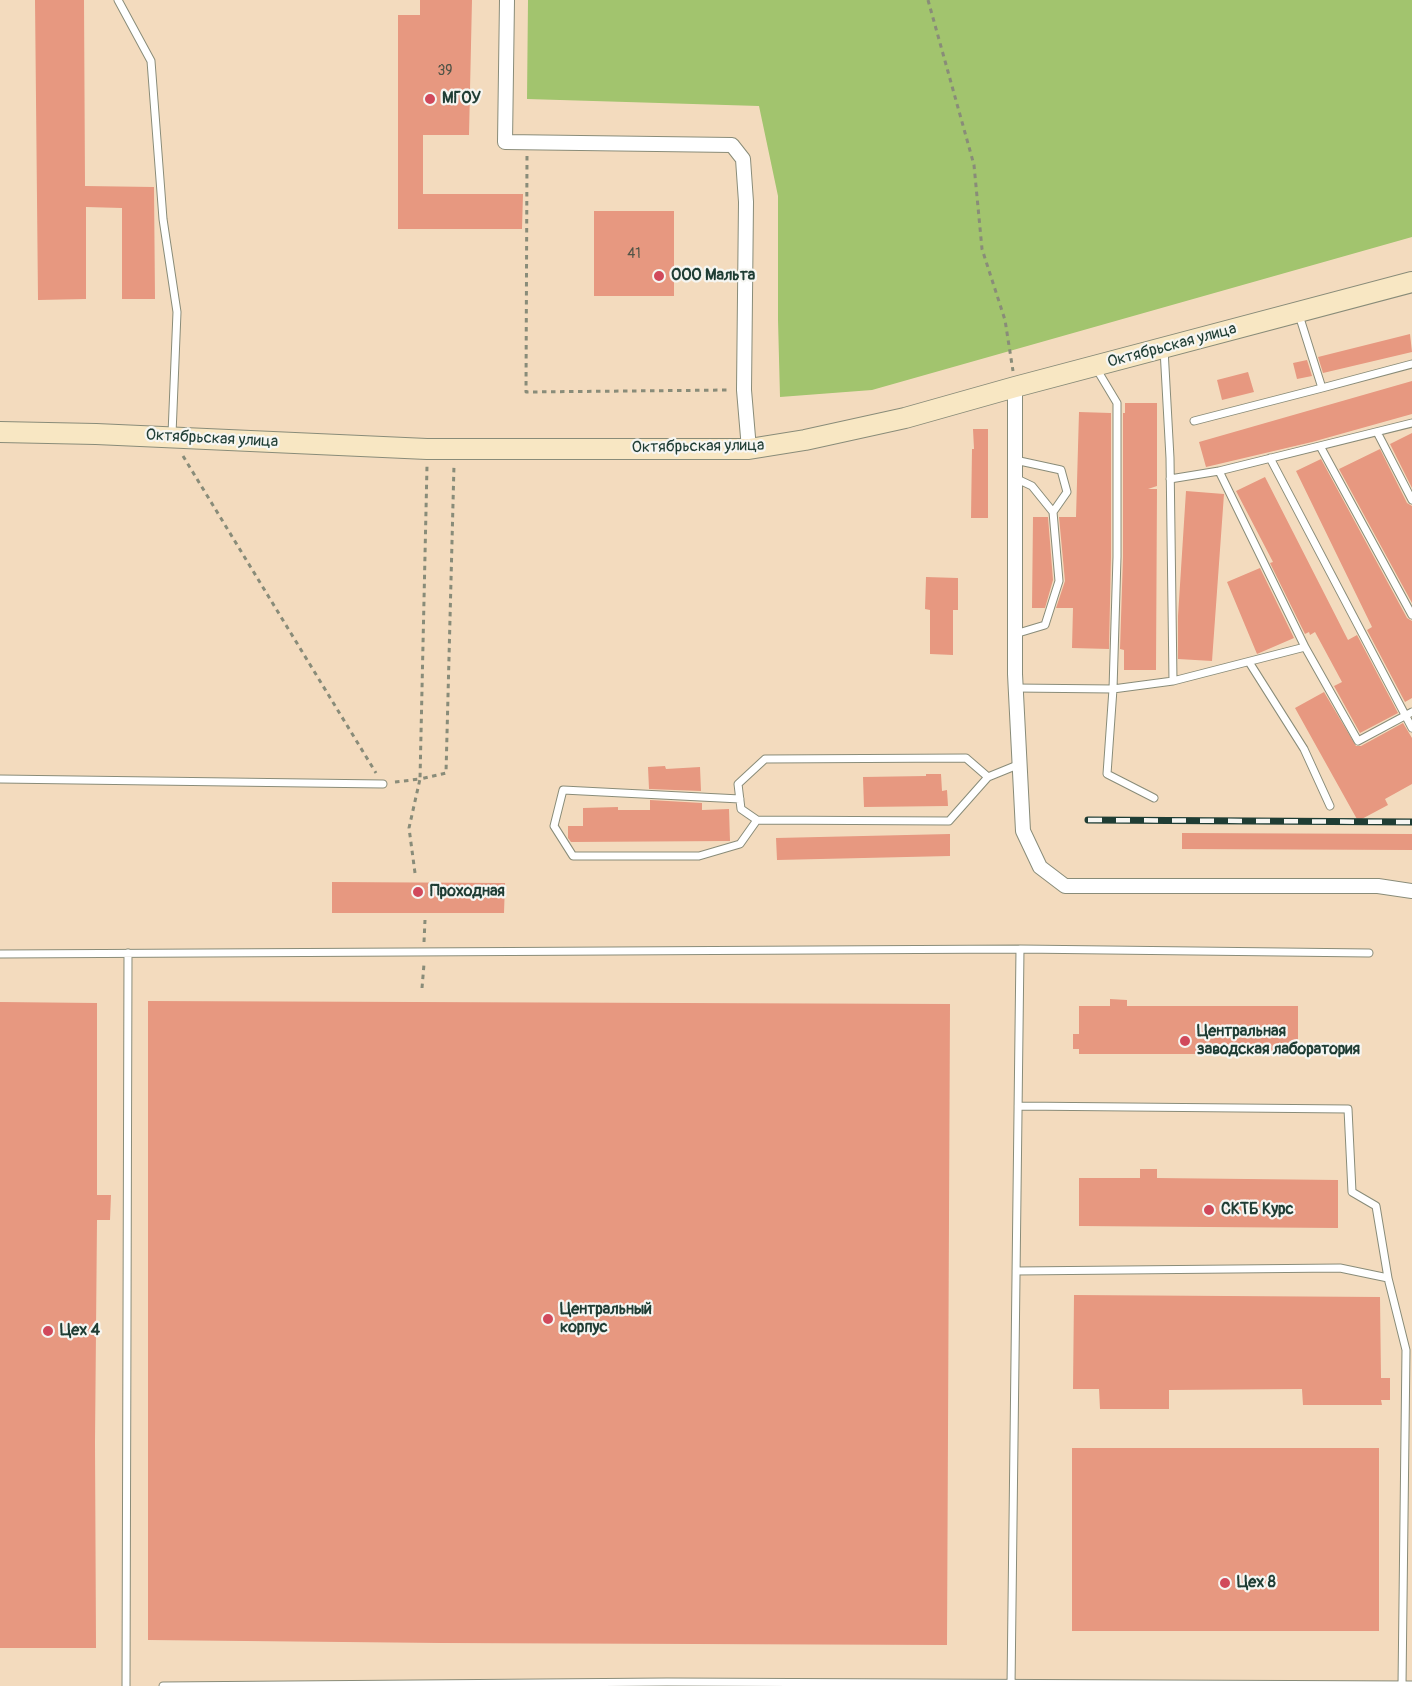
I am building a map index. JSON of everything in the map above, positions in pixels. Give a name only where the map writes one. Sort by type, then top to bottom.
[{"type":"main road","name":"Октябрьская улица","points":[[0,432],[427,449],[749,449],[805,440],[905,418],[1412,282]]},
{"type":"street","points":[[507,0],[505,142],[732,145],[744,159],[746,202],[744,390],[749,449]]},
{"type":"street","points":[[1016,387],[1015,688],[1023,831],[1040,867],[1065,886],[1378,886],[1412,891]]},
{"type":"lane","points":[[118,0],[151,61],[163,219],[177,312],[172,438]]},
{"type":"lane","points":[[1298,312],[1322,388]]},
{"type":"lane","points":[[1164,348],[1170,479],[1173,681]]},
{"type":"lane","points":[[1194,421],[1412,364]]},
{"type":"lane","points":[[1094,366],[1117,403],[1117,557],[1113,689],[1107,774],[1154,798]]},
{"type":"lane","points":[[1170,479],[1219,471],[1412,423]]},
{"type":"lane","points":[[1377,432],[1412,500]]},
{"type":"lane","points":[[1320,446],[1412,615]]},
{"type":"lane","points":[[1270,458],[1409,714],[1412,728]]},
{"type":"lane","points":[[1015,460],[1061,470],[1067,492],[1053,512]]},
{"type":"lane","points":[[1219,471],[1305,647],[1358,741],[1409,714]]},
{"type":"lane","points":[[1015,478],[1032,486],[1053,512],[1059,581],[1045,625],[1015,633]]},
{"type":"lane","points":[[1015,688],[1113,689],[1173,681],[1305,647]]},
{"type":"lane","points":[[1249,662],[1304,748],[1330,806]]},
{"type":"lane","points":[[987,777],[966,758],[765,759],[738,784],[741,809],[757,820],[949,821],[987,777],[1020,764]]},
{"type":"lane","points":[[0,780],[383,784]]},
{"type":"lane","points":[[740,799],[562,790],[554,826],[573,856],[699,856],[740,844],[757,820]]},
{"type":"lane","points":[[1011,1685],[1020,949]]},
{"type":"lane","points":[[0,954],[1020,949],[1369,953]]},
{"type":"lane","points":[[126,1686],[128,953]]},
{"type":"lane","points":[[1018,1106],[1348,1109],[1352,1192],[1376,1206],[1388,1278],[1406,1350],[1402,1685]]},
{"type":"lane","points":[[1016,1271],[1340,1268],[1388,1278]]},
{"type":"lane","points":[[163,1686],[668,1682],[1412,1685]]},
{"type":"path","points":[[928,0],[974,165],[982,249],[1005,320],[1016,387]]},
{"type":"path","points":[[521,142],[526,392],[744,390]]},
{"type":"path","points":[[172,438],[383,784],[446,773],[454,449]]},
{"type":"path","points":[[415,873],[409,828],[420,779],[427,449]]},
{"type":"green space","points":[[528,0],[1412,0],[1412,237],[872,390],[780,397],[778,196],[759,106],[527,99]]},
{"type":"building","points":[[35,0],[84,0],[85,186],[154,187],[155,299],[122,299],[122,208],[86,207],[86,299],[38,300]]},
{"type":"building","points":[[420,0],[472,0],[469,135],[423,135],[423,194],[523,194],[522,229],[398,229],[398,15],[420,15]]},
{"type":"building","points":[[594,211],[674,211],[674,296],[594,296]]},
{"type":"building","points":[[1410,334],[1412,352],[1323,373],[1318,357]]},
{"type":"building","points":[[1307,360],[1312,376],[1297,379],[1293,363]]},
{"type":"building","points":[[1248,372],[1254,392],[1222,400],[1217,380]]},
{"type":"building","points":[[1412,381],[1412,414],[1312,442],[1206,467],[1199,442]]},
{"type":"building","points":[[1125,403],[1157,403],[1157,486],[1148,489],[1157,489],[1156,670],[1124,670],[1124,650],[1120,649]]},
{"type":"building","points":[[1079,412],[1111,413],[1109,649],[1072,648],[1073,608],[1056,608],[1065,581],[1059,517],[1076,517]]},
{"type":"building","points":[[973,429],[988,429],[988,518],[971,518]]},
{"type":"building","points":[[1412,433],[1412,488],[1390,444]]},
{"type":"building","points":[[1380,449],[1407,503],[1412,506],[1412,603],[1339,469]]},
{"type":"building","points":[[1321,459],[1407,618],[1412,621],[1412,698],[1405,702],[1367,630],[1372,627],[1296,471]]},
{"type":"building","points":[[1265,477],[1348,640],[1357,635],[1398,713],[1360,733],[1334,686],[1342,682],[1315,632],[1310,635],[1309,632],[1305,634],[1270,563],[1273,562],[1236,491]]},
{"type":"building","points":[[1186,491],[1224,494],[1212,661],[1178,659],[1178,616]]},
{"type":"building","points":[[1033,517],[1048,517],[1053,580],[1045,608],[1032,608]]},
{"type":"building","points":[[1260,568],[1294,638],[1257,654],[1227,582]]},
{"type":"building","points":[[926,577],[958,578],[958,610],[953,610],[953,655],[930,654],[930,610],[925,609]]},
{"type":"building","points":[[1324,692],[1356,746],[1361,746],[1403,723],[1412,738],[1412,784],[1385,799],[1388,805],[1358,821],[1295,708]]},
{"type":"building","points":[[665,766],[666,769],[700,767],[701,791],[649,789],[648,767]]},
{"type":"building","points":[[926,774],[941,774],[942,791],[947,790],[948,806],[864,807],[863,777],[926,776]]},
{"type":"building","points":[[650,800],[702,803],[702,810],[729,809],[730,841],[571,842],[568,838],[568,826],[583,826],[583,808],[618,807],[618,810],[650,810]]},
{"type":"building","points":[[1182,833],[1412,834],[1412,850],[1182,849]]},
{"type":"building","points":[[950,834],[950,856],[777,860],[776,838]]},
{"type":"building","name":"Проходная","points":[[332,882],[505,883],[504,913],[332,913]]},
{"type":"building","name":"Центральная заводская лаборатория","points":[[1110,999],[1127,1000],[1127,1006],[1298,1006],[1298,1054],[1079,1054],[1079,1049],[1073,1049],[1073,1034],[1079,1034],[1079,1006],[1110,1006]]},
{"type":"building","name":"Центральный корпус","points":[[148,1001],[950,1004],[947,1645],[148,1640]]},
{"type":"building","name":"Цех 4","points":[[0,1002],[97,1003],[97,1195],[111,1195],[110,1220],[97,1220],[96,1648],[0,1648]]},
{"type":"building","name":"СКТБ Курс","points":[[1140,1169],[1157,1169],[1157,1178],[1338,1180],[1338,1228],[1079,1226],[1079,1178],[1140,1178]]},
{"type":"building","points":[[1074,1295],[1380,1297],[1381,1378],[1390,1378],[1390,1400],[1381,1400],[1382,1405],[1303,1405],[1302,1389],[1169,1390],[1169,1409],[1100,1409],[1099,1389],[1073,1389]]},
{"type":"building","name":"Цех 8","points":[[1072,1448],[1379,1448],[1379,1631],[1072,1631]]},
{"type":"railway","points":[[1088,820],[1412,822]]},
{"type":"place","name":"МГОУ","points":[[430,99]]},
{"type":"place","name":"ООО Мальта","points":[[659,276]]},
{"type":"place","name":"Проходная","points":[[418,892]]},
{"type":"place","name":"Центральная заводская лаборатория","points":[[1185,1041]]},
{"type":"place","name":"СКТБ Курс","points":[[1209,1210]]},
{"type":"place","name":"Центральный корпус","points":[[548,1319]]},
{"type":"place","name":"Цех 4","points":[[48,1331]]},
{"type":"place","name":"Цех 8","points":[[1225,1583]]}]
